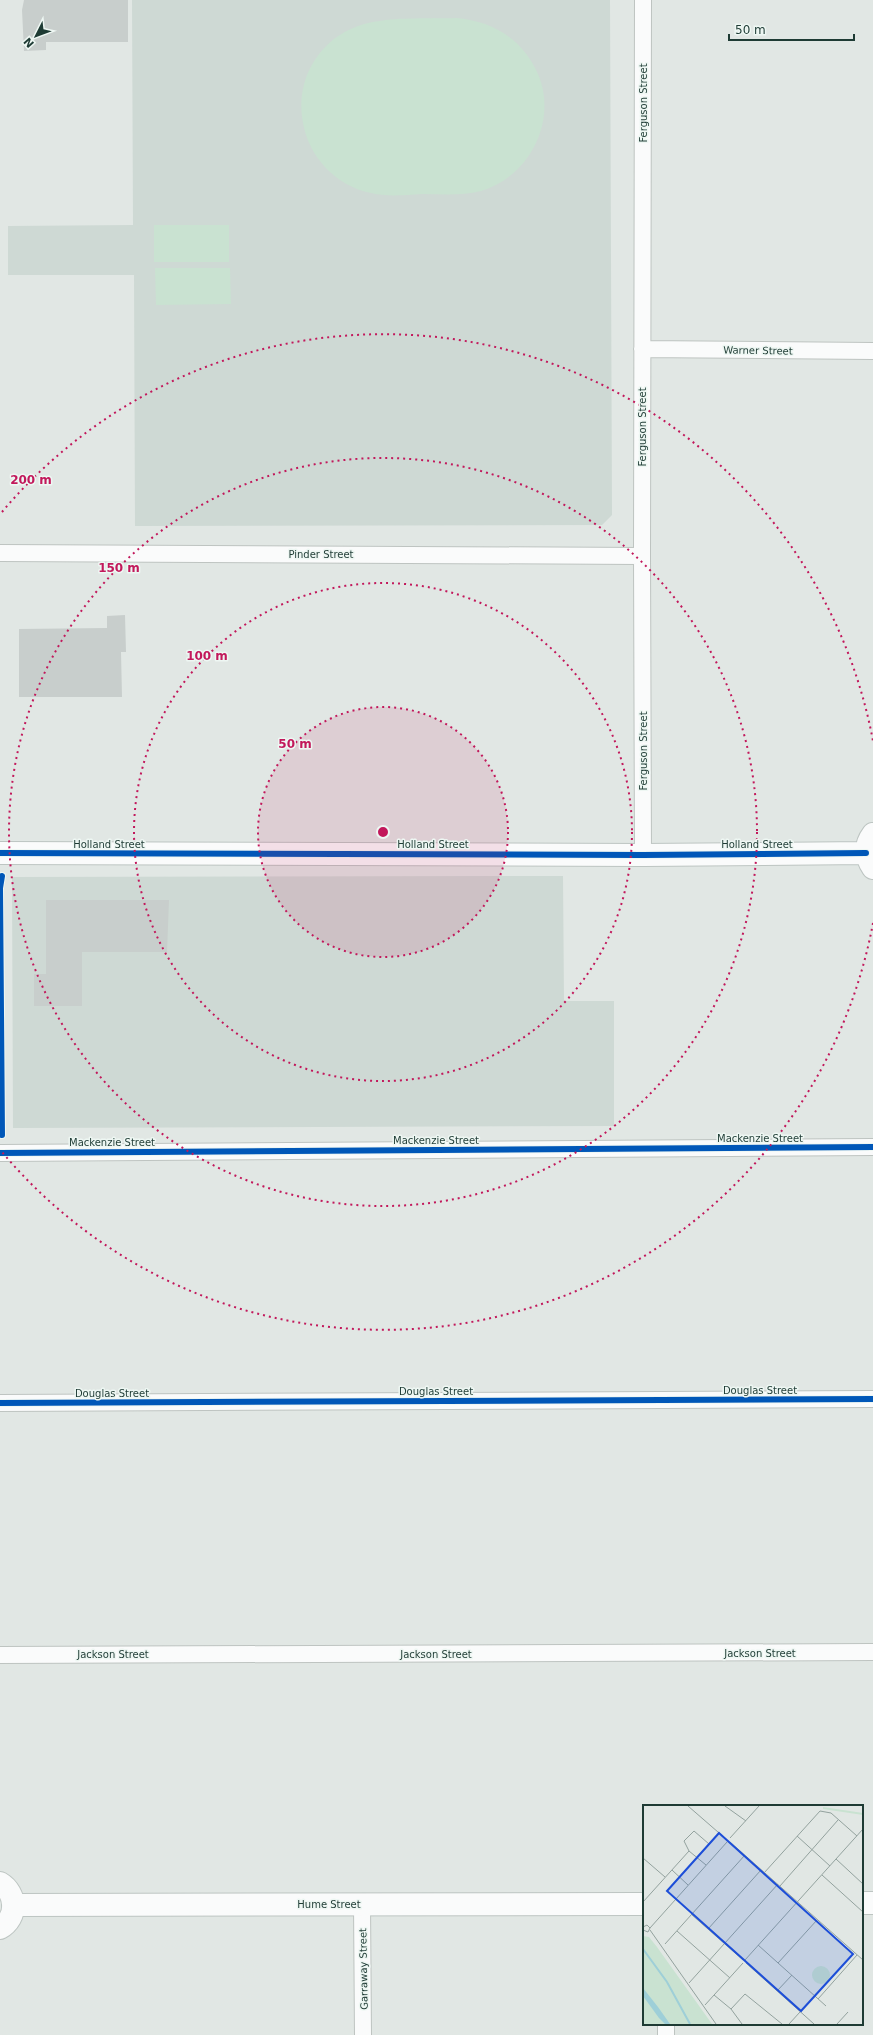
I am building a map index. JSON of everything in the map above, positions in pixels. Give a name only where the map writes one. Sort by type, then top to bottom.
[{"type":"street","name":"Ferguson Street","points":[[643,0],[643,855]]},
{"type":"street","name":"Warner Street","points":[[642,349],[873,351]]},
{"type":"street","name":"Pinder Street","points":[[0,553],[642,556]]},
{"type":"street","name":"Holland Street","points":[[0,853],[643,855],[871,852]]},
{"type":"street","name":"Mackenzie Street","points":[[0,1153],[873,1147]]},
{"type":"street","name":"Douglas Street","points":[[0,1403],[873,1399]]},
{"type":"street","name":"Jackson Street","points":[[0,1655],[873,1652]]},
{"type":"street","points":[[0,1883],[10,1892],[13,1905],[10,1919],[0,1928]]},
{"type":"street","name":"Garraway Street","points":[[362,1904],[363,2035]]},
{"type":"street","name":"Hume Street","points":[[13,1905],[643,1904]]},
{"type":"shaded area","points":[[132,0],[610,0],[612,515],[602,525],[135,526],[134,275],[8,275],[8,226],[133,225]]},
{"type":"shaded area","points":[[563,876],[564,1001],[614,1001],[614,1126],[13,1128],[12,877]]},
{"type":"green space","points":[[456,18],[482,23],[504,33],[523,50],[537,72],[543,90],[544,108],[542,127],[536,144],[526,160],[514,173],[498,184],[481,191],[466,194],[383,195],[358,189],[346,184],[336,177],[326,168],[311,147],[303,123],[301,108],[302,92],[306,77],[313,63],[326,46],[342,34],[358,26],[376,21],[395,19]]},
{"type":"green space","points":[[154,225],[229,225],[229,262],[154,262]]},
{"type":"green space","points":[[155,268],[230,268],[231,304],[156,305]]},
{"type":"building","points":[[24,0],[128,0],[128,42],[46,42],[46,50],[24,51],[22,10]]},
{"type":"building","points":[[125,615],[126,652],[121,652],[122,697],[19,697],[19,629],[107,628],[107,616]]},
{"type":"building","points":[[46,900],[169,900],[167,952],[82,952],[82,1006],[34,1006],[34,974],[46,974]]},
{"type":"cycle path","points":[[0,853],[643,855],[866,853]]},
{"type":"cycle path","points":[[2,876],[0,888],[2,1135]]},
{"type":"cycle path","points":[[0,1153],[873,1147]]},
{"type":"cycle path","points":[[0,1403],[873,1399]]}]
